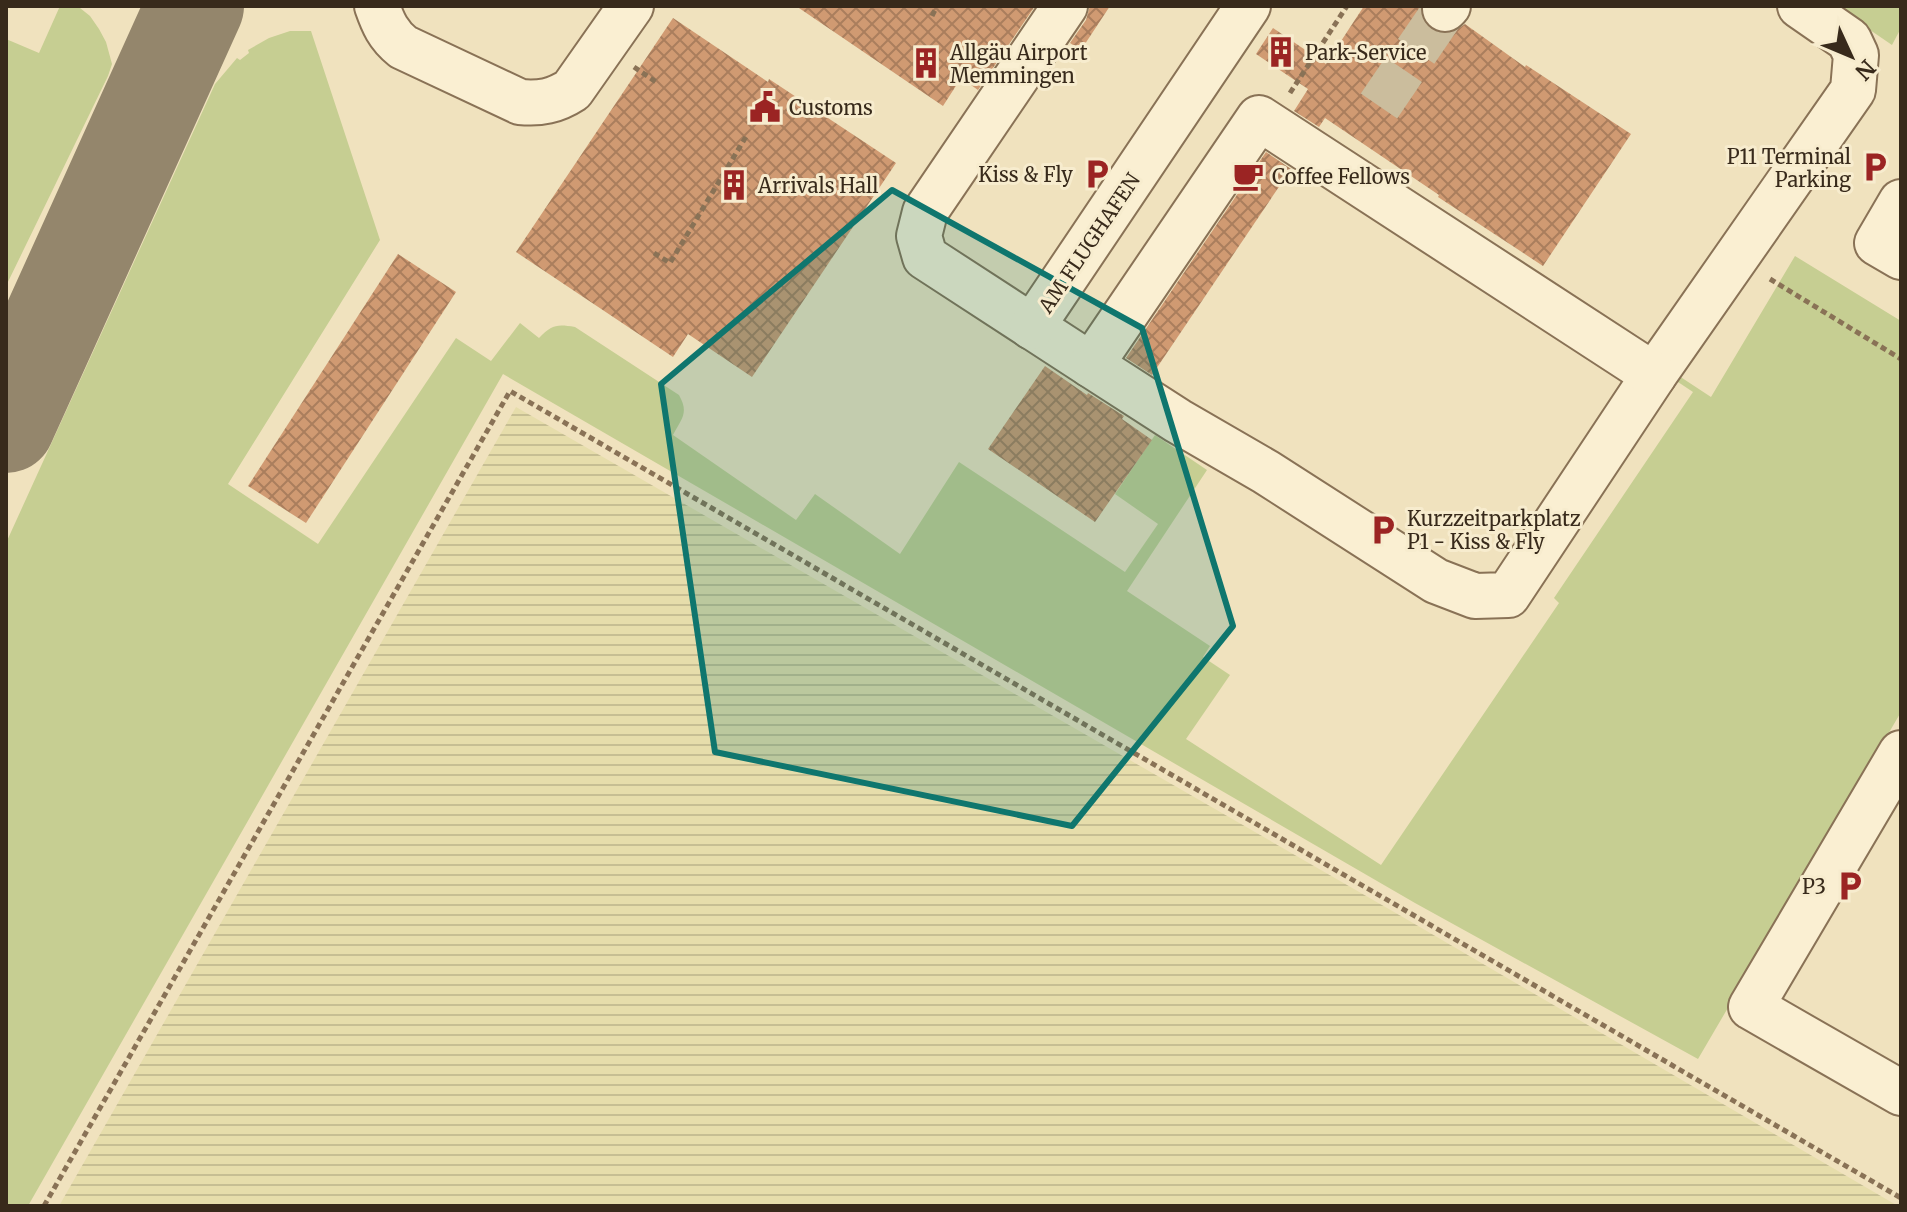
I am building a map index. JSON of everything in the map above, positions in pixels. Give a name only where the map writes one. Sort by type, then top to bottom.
[{"type":"lane","points":[[377,6],[390,37],[403,47],[520,102],[538,103],[558,99],[572,90],[631,6]]},
{"type":"lane","name":"AM FLUGHAFEN","points":[[1065,6],[925,212],[919,236],[925,257],[1032,327],[1248,6]]},
{"type":"lane","points":[[1032,327],[1436,581],[1475,596],[1508,595],[1654,375],[1853,90],[1856,55],[1849,40],[1800,6]]},
{"type":"lane","points":[[1091,365],[1259,118],[1654,375]]},
{"type":"lane","points":[[1901,202],[1877,243],[1901,257]]},
{"type":"lane","points":[[1901,753],[1751,1007],[1901,1093]]},
{"type":"path","points":[[932,16],[937,6]]},
{"type":"path","points":[[1287,97],[1347,6]]},
{"type":"path","points":[[654,253],[670,263],[747,135]]},
{"type":"path","points":[[1762,275],[1901,359]]},
{"type":"path","points":[[44,1206],[510,391],[1901,1198]]},
{"type":"highlighted area","points":[[892,190],[1142,328],[1233,626],[1072,826],[715,752],[661,384]]},
{"type":"shaded area","points":[[516,407],[1401,916],[1898,1206],[59,1206]]},
{"type":"green space","points":[[60,6],[77,6],[90,16],[106,42],[112,64],[6,286],[6,39],[39,53]]},
{"type":"green space","points":[[1835,6],[1901,6],[1901,28],[1892,45]]},
{"type":"green space","points":[[290,31],[311,31],[380,240],[228,484],[318,544],[456,338],[491,361],[520,323],[539,338],[555,326],[575,327],[679,395],[684,411],[673,435],[796,520],[815,494],[900,554],[959,462],[1125,572],[1158,524],[1115,494],[1155,435],[1207,470],[1127,591],[1210,646],[1203,657],[1230,675],[1186,739],[1381,865],[1559,603],[1554,598],[1693,392],[1672,378],[1676,374],[1711,397],[1795,256],[1901,321],[1901,712],[1698,1059],[1415,903],[503,374],[28,1206],[6,1206],[6,543],[215,84],[237,58],[240,60],[249,53],[248,50]]},
{"type":"building","name":"Allgäu Airport Memmingen","points":[[796,6],[1035,6],[978,90],[961,78],[943,106]]},
{"type":"building","points":[[1090,6],[1110,6],[1081,50],[1070,43],[1086,20]]},
{"type":"building","points":[[1364,6],[1421,6],[1421,16],[1427,26],[1439,33],[1452,33],[1465,24],[1525,67],[1631,134],[1543,266],[1325,118],[1319,127],[1294,111],[1308,89],[1256,54],[1273,28],[1326,64]]},
{"type":"building","name":"Arrivals Hall","points":[[673,18],[896,163],[752,377],[688,334],[673,357],[516,252]]},
{"type":"building","points":[[1266,152],[1291,169],[1152,375],[1126,358]]},
{"type":"building","points":[[398,254],[456,292],[306,523],[248,486]]},
{"type":"building","points":[[1045,366],[1124,416],[1122,419],[1152,440],[1095,522],[988,449]]},
{"type":"taxiway","points":[[6,424],[195,6]]},
{"type":"tunnel","points":[[1379,106],[1445,9]]},
{"type":"place","name":"Park-Service","points":[[1281,52]]},
{"type":"place","name":"Allgäu Airport Memmingen","points":[[926,63]]},
{"type":"place","name":"Customs","points":[[765,107]]},
{"type":"place","name":"P11 Terminal Parking","points":[[1875,167]]},
{"type":"place","name":"Kiss & Fly","points":[[1097,174]]},
{"type":"place","name":"Coffee Fellows","points":[[1248,176]]},
{"type":"place","name":"Arrivals Hall","points":[[734,185]]},
{"type":"place","name":"Kurzzeitparkplatz P1 - Kiss & Fly","points":[[1383,530]]},
{"type":"place","name":"P3","points":[[1850,886]]}]
